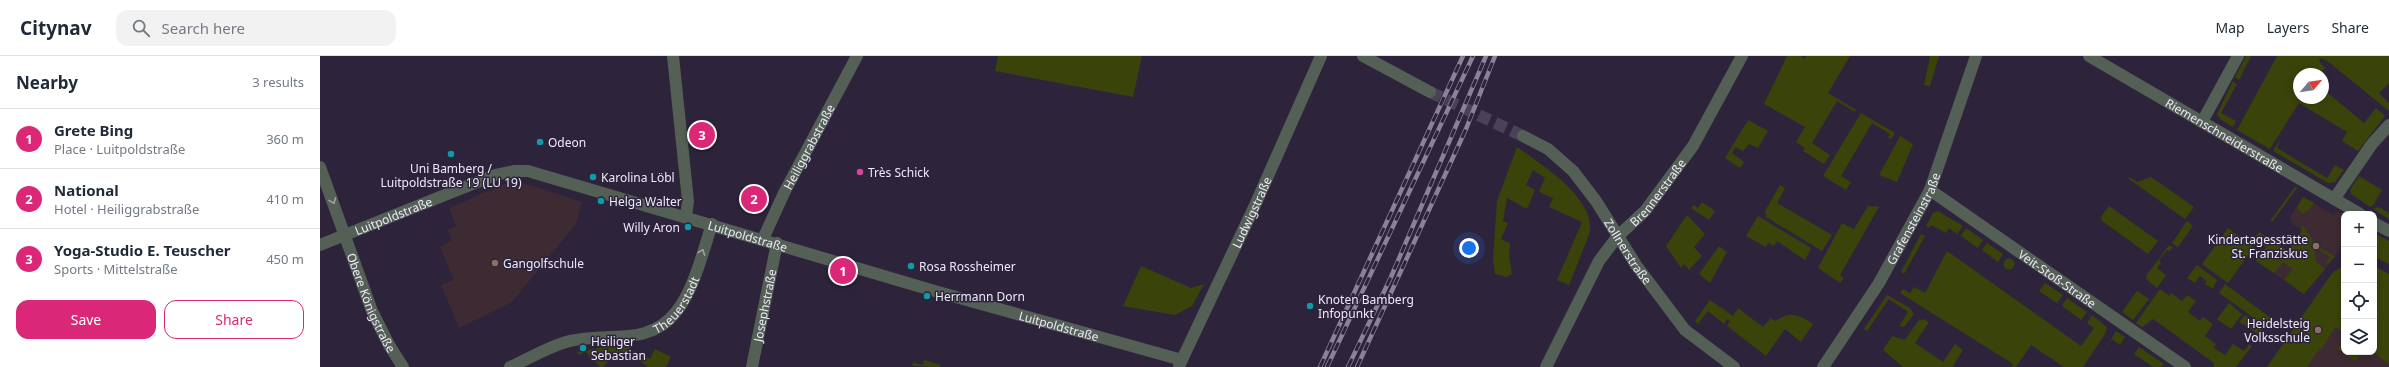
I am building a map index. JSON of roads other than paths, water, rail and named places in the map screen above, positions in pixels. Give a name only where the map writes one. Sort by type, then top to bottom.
[{"type":"street","points":[[673,56],[688,201],[686,217]]},
{"type":"street","name":"Heiliggrabstraße","points":[[762,239],[784,192],[857,56]]},
{"type":"street","name":"Ludwigstraße","points":[[1180,363],[1256,203],[1320,56]]},
{"type":"street","points":[[1363,56],[1430,92]]},
{"type":"street","name":"Brennerstraße","points":[[1546,367],[1599,261],[1617,237],[1645,211],[1693,146],[1742,56]]},
{"type":"street","name":"Grafensteinstraße","points":[[1823,367],[1879,283],[1930,190],[1976,56]]},
{"type":"street","name":"Riemenschneiderstraße","points":[[2089,56],[2355,211]]},
{"type":"street","points":[[2202,122],[2238,56]]},
{"type":"street","points":[[2334,199],[2372,144],[2389,125]]},
{"type":"street","name":"Zollnerstraße","points":[[1523,136],[1548,149],[1573,171],[1596,201],[1617,237],[1685,330],[1734,367]]},
{"type":"street","name":"Obere Königstraße","points":[[320,167],[378,324],[404,367]]},
{"type":"street","name":"Luitpoldstraße","points":[[320,245],[490,177],[519,170],[540,174],[712,224],[1180,363]]},
{"type":"street","name":"Veit-Stoß-Straße","points":[[1930,190],[2185,367]]},
{"type":"street","name":"Theuerstadt","points":[[510,367],[565,342],[588,338],[641,335],[661,326],[680,307],[712,224]]},
{"type":"street","points":[[2377,224],[2389,231]]},
{"type":"street","name":"Josephstraße","points":[[752,367],[777,243]]},
{"type":"tunnel","points":[[1430,92],[1523,136]]},
{"type":"railway","points":[[1320,367],[1463,56]]},
{"type":"railway","points":[[1327,367],[1473,56]]},
{"type":"railway","points":[[1348,367],[1391,277],[1486,56]]},
{"type":"railway","points":[[1357,367],[1466,129],[1495,56]]},
{"type":"place","name":"Yoga-Studio E. Teuscher","points":[[702,135]]},
{"type":"place","name":"Odeon","points":[[540,142]]},
{"type":"place","name":"Uni Bamberg / Luitpoldstraße 19 (LU 19)","points":[[451,154]]},
{"type":"place","name":"Très Schick","points":[[860,172]]},
{"type":"place","name":"Karolina Löbl","points":[[593,177]]},
{"type":"place","name":"National","points":[[754,199]]},
{"type":"place","name":"Helga Walter","points":[[601,201]]},
{"type":"place","name":"Willy Aron","points":[[688,227]]},
{"type":"place","name":"Kindertagesstätte St. Franziskus","points":[[2316,246]]},
{"type":"place","name":"Gangolfschule","points":[[495,263]]},
{"type":"place","name":"Rosa Rossheimer","points":[[911,266]]},
{"type":"place","name":"Grete Bing","points":[[843,271]]},
{"type":"place","name":"Herrmann Dorn","points":[[927,296]]},
{"type":"place","name":"Knoten Bamberg Infopunkt","points":[[1310,306]]},
{"type":"place","name":"Heidelsteig Volksschule","points":[[2318,330]]},
{"type":"place","name":"Heiliger Sebastian","points":[[583,348]]}]
